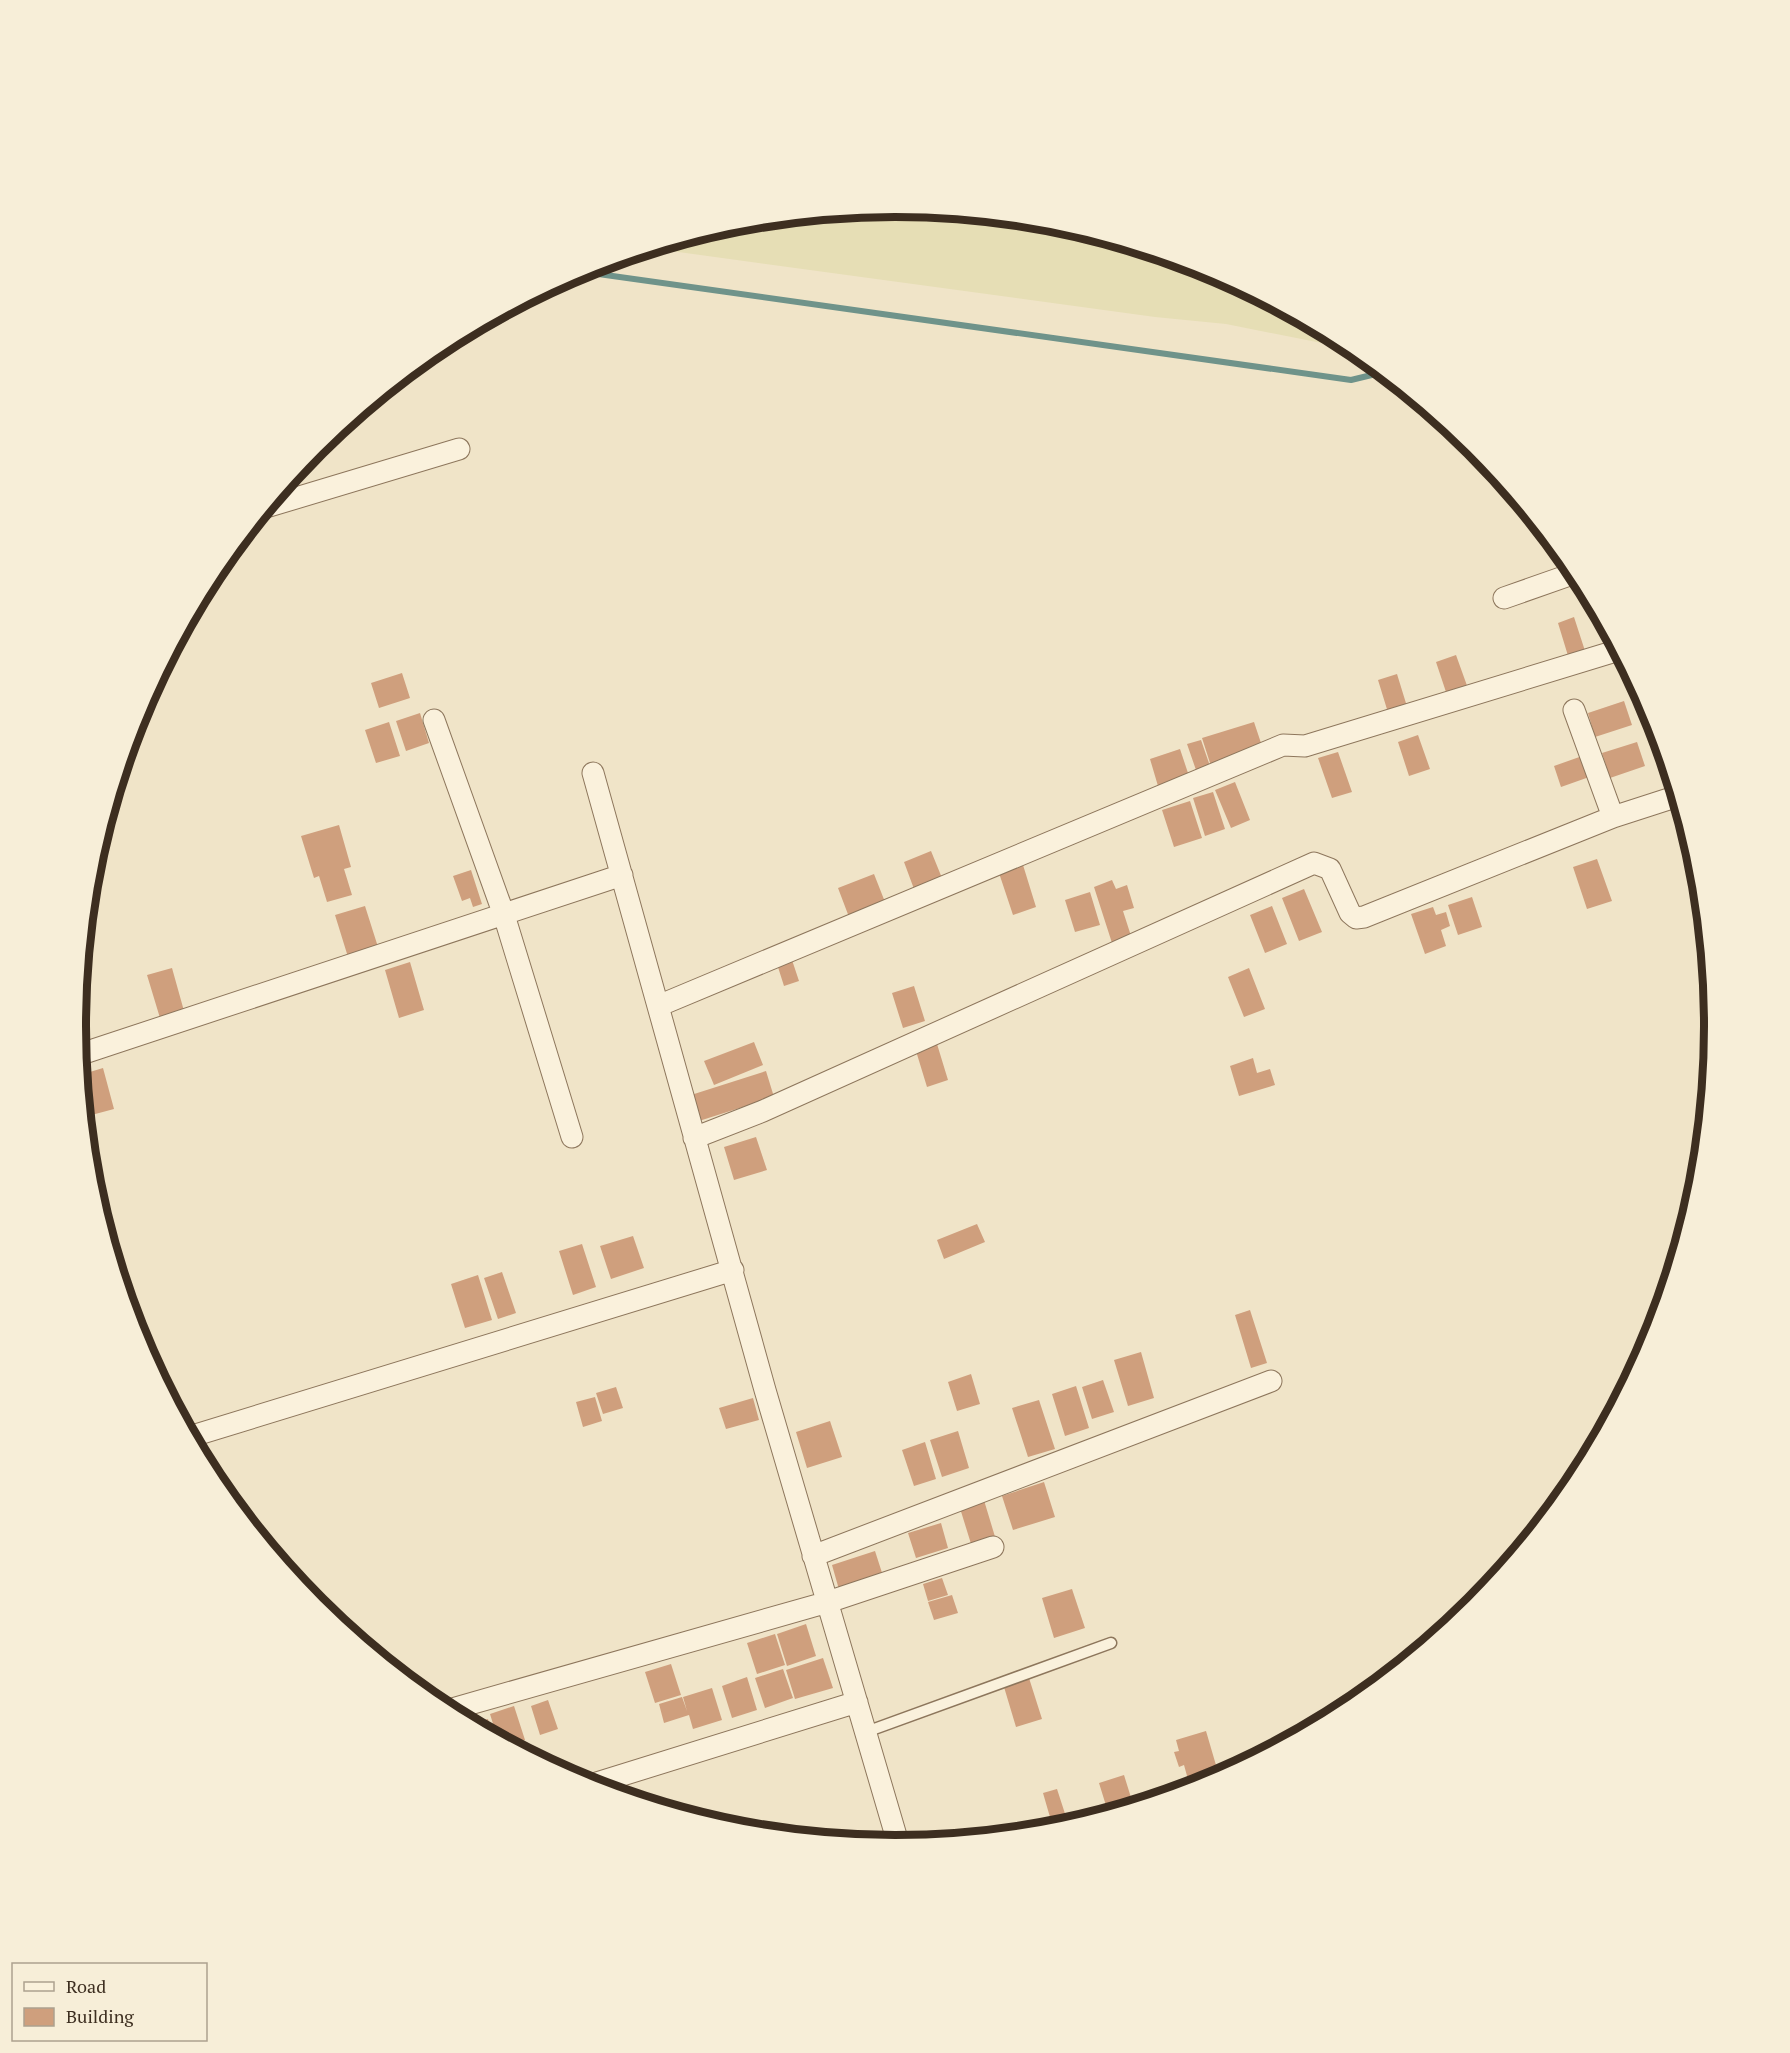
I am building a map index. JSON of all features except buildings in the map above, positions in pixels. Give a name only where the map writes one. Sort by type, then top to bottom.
[{"type":"street","points":[[278,503],[459,448]]},
{"type":"street","points":[[1504,598],[1567,576]]},
{"type":"street","points":[[658,1006],[1283,746],[1305,746],[1612,652]]},
{"type":"street","points":[[1574,710],[1613,817]]},
{"type":"street","points":[[434,720],[504,915],[572,1137]]},
{"type":"street","points":[[593,772],[813,1557],[896,1836]]},
{"type":"street","points":[[694,1138],[774,1107],[1314,862],[1330,869],[1350,913],[1356,918],[1364,917],[1613,817],[1671,798]]},
{"type":"street","points":[[86,1051],[622,875]]},
{"type":"street","points":[[196,1435],[733,1270]]},
{"type":"street","points":[[813,1557],[1271,1381]]},
{"type":"street","points":[[457,1708],[828,1602],[993,1547]]},
{"type":"street","points":[[603,1781],[857,1702]]},
{"type":"lane","points":[[866,1732],[1111,1643]]},
{"type":"shaded area","points":[[895,217],[1001,224],[1105,245],[1155,260],[1253,300],[1332,345],[1226,324],[1155,317],[667,250],[737,233],[789,224],[842,219]]},
{"type":"waterway","points":[[598,274],[1351,380],[1375,374]]}]
